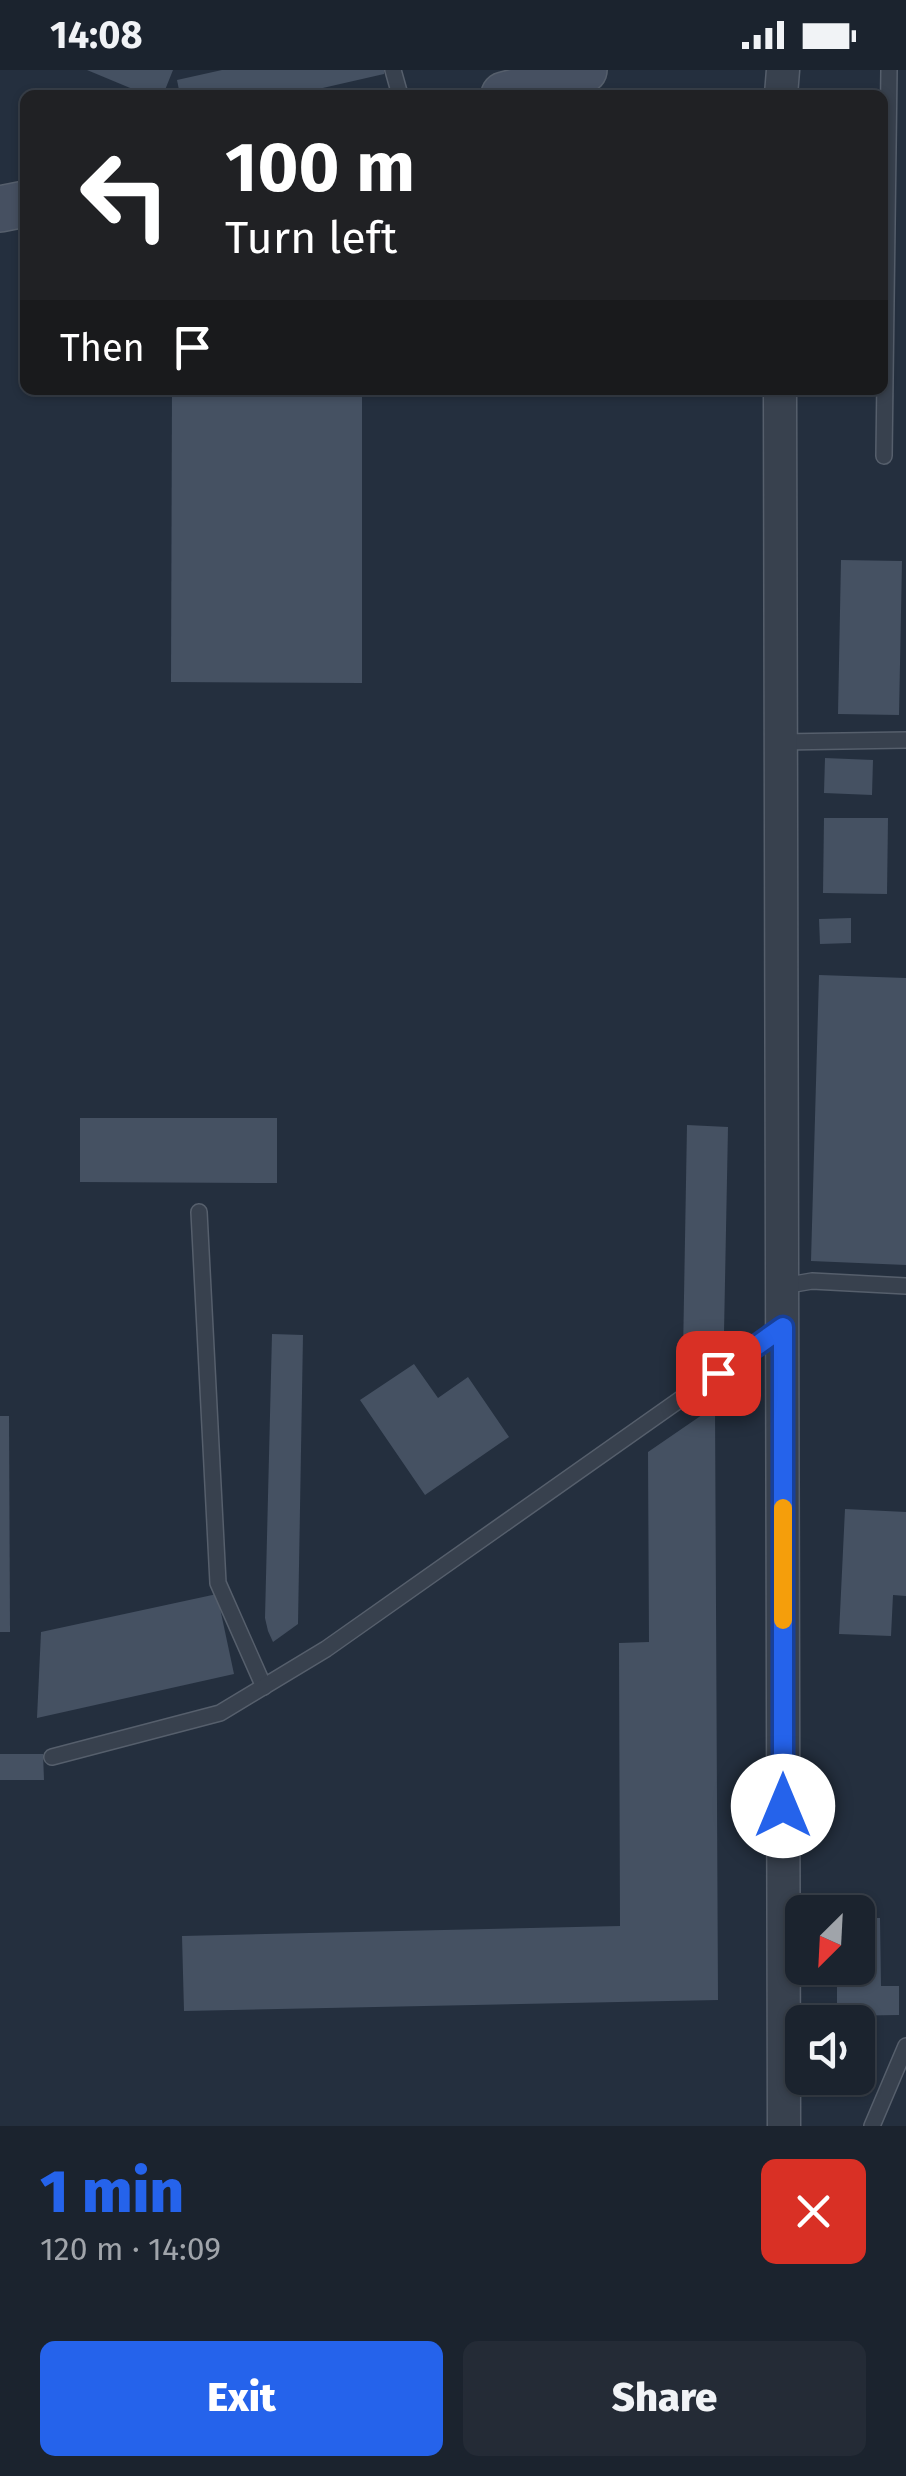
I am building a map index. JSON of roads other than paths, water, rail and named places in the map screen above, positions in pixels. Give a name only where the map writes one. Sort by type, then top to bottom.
[{"type":"street","points":[[523,90],[584,70]]},
{"type":"street","points":[[780,395],[784,2126]]},
{"type":"lane","points":[[888,147],[889,70]]},
{"type":"lane","points":[[884,456],[885,395]]},
{"type":"lane","points":[[781,742],[906,740]]},
{"type":"lane","points":[[199,1212],[218,1583],[264,1687]]},
{"type":"lane","points":[[783,1286],[812,1281],[906,1286]]},
{"type":"lane","points":[[52,1757],[220,1713],[326,1649],[783,1327]]},
{"type":"lane","points":[[872,2126],[906,2046]]}]
